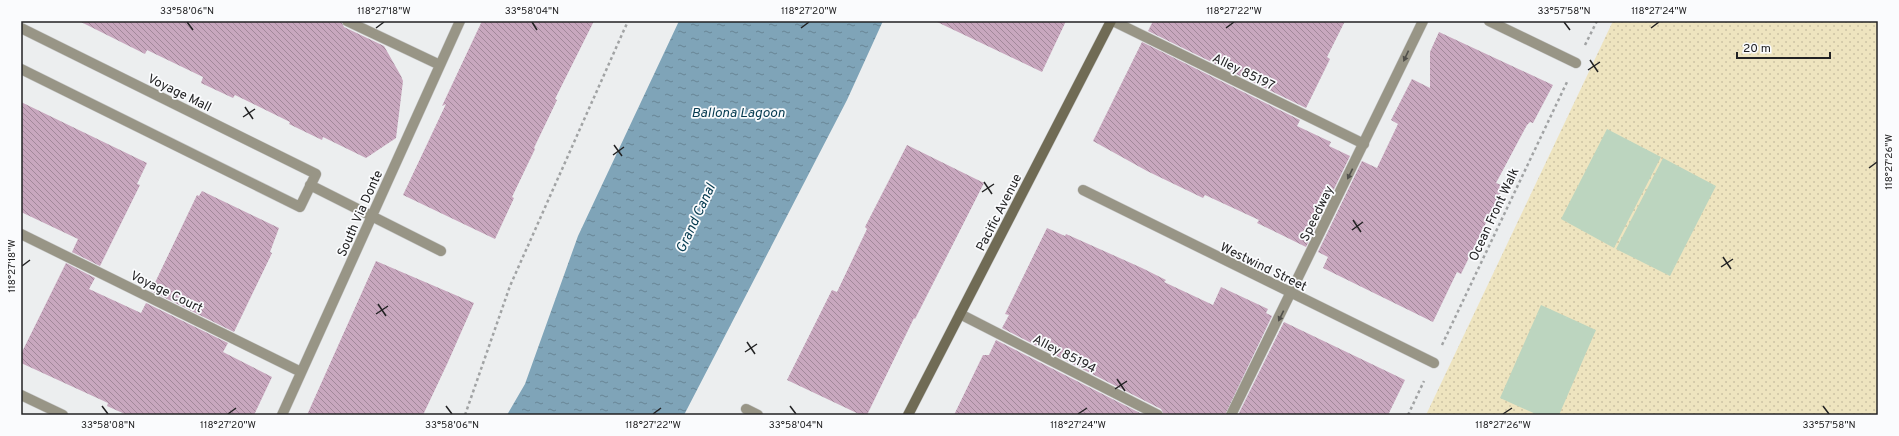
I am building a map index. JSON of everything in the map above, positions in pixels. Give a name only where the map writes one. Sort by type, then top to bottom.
[{"type":"street","points":[[347,21],[440,65]]},
{"type":"street","name":"South Via Donte","points":[[282,415],[460,21]]},
{"type":"street","name":"Alley 85197","points":[[1112,21],[1364,144]]},
{"type":"street","name":"Pacific Avenue","points":[[908,415],[1112,21]]},
{"type":"street","name":"Speedway","points":[[1231,415],[1423,21]]},
{"type":"street","points":[[1489,21],[1576,63]]},
{"type":"street","name":"Voyage Mall","points":[[21,28],[316,174],[300,207],[21,69]]},
{"type":"street","points":[[310,185],[441,251]]},
{"type":"street","name":"Westwind Street","points":[[1083,190],[1291,294],[1434,363]]},
{"type":"street","name":"Voyage Court","points":[[21,234],[302,372]]},
{"type":"street","name":"Alley 85194","points":[[960,314],[1158,415]]},
{"type":"street","points":[[21,395],[63,415]]},
{"type":"street","points":[[746,409],[758,415]]},
{"type":"path","points":[[465,415],[510,286],[628,21]]},
{"type":"path","name":"Ocean Front Walk","points":[[1408,415],[1596,21]]},
{"type":"sand","points":[[1613,21],[1878,21],[1878,415],[1426,415]]},
{"type":"green space","points":[[1607,129],[1661,157],[1614,248],[1561,219]]},
{"type":"green space","points":[[1663,158],[1716,186],[1670,276],[1616,249]]},
{"type":"green space","points":[[1541,305],[1596,330],[1559,415],[1538,415],[1500,398]]},
{"type":"water","name":"Ballona Lagoon","points":[[679,21],[883,21],[847,100],[684,415],[507,415],[525,384],[578,236]]},
{"type":"building","points":[[79,21],[341,21],[344,27],[384,46],[401,76],[403,81],[396,138],[366,158],[323,137],[322,140],[289,124],[290,122],[235,95],[233,98],[201,83],[203,77],[147,50],[145,54]]},
{"type":"building","points":[[482,21],[594,21],[555,99],[557,100],[512,197],[514,198],[495,239],[403,195],[446,104],[442,106]]},
{"type":"building","points":[[935,21],[1066,21],[1042,72]]},
{"type":"building","points":[[1153,21],[1345,21],[1327,57],[1330,59],[1306,108],[1148,31]]},
{"type":"building","points":[[1439,32],[1553,85],[1533,123],[1530,122],[1527,125],[1496,183],[1504,186],[1461,274],[1457,272],[1433,322],[1323,268],[1328,257],[1318,252],[1362,161],[1377,168],[1398,124],[1391,120],[1412,79],[1430,88],[1430,52]]},
{"type":"building","points":[[1142,42],[1300,120],[1297,126],[1331,142],[1329,146],[1350,156],[1306,247],[1257,223],[1259,220],[1205,195],[1203,198],[1147,171],[1093,141]]},
{"type":"building","points":[[21,102],[147,163],[137,184],[140,185],[100,266],[72,252],[78,239],[21,212]]},
{"type":"building","points":[[907,145],[984,183],[915,319],[914,318],[867,415],[861,415],[787,380],[832,290],[837,292],[867,229],[865,227]]},
{"type":"building","points":[[202,191],[279,228],[270,252],[272,253],[234,332],[151,291],[197,195],[199,196]]},
{"type":"building","points":[[1047,228],[1065,236],[1066,234],[1142,268],[1166,280],[1164,282],[1213,305],[1221,287],[1268,309],[1266,313],[1272,316],[1225,415],[1164,415],[1161,409],[1002,328],[1009,315],[1005,314]]},
{"type":"building","points":[[376,261],[474,303],[448,362],[423,415],[307,415]]},
{"type":"building","points":[[66,263],[95,278],[89,289],[141,313],[146,303],[228,343],[223,352],[272,377],[254,415],[127,415],[107,406],[108,403],[21,363],[21,354]]},
{"type":"building","points":[[1284,322],[1405,380],[1388,415],[1238,415]]},
{"type":"building","points":[[996,340],[1144,415],[954,415],[983,355],[989,355]]},
{"type":"water label","name":"Grand Canal","points":[[695,218]]}]
